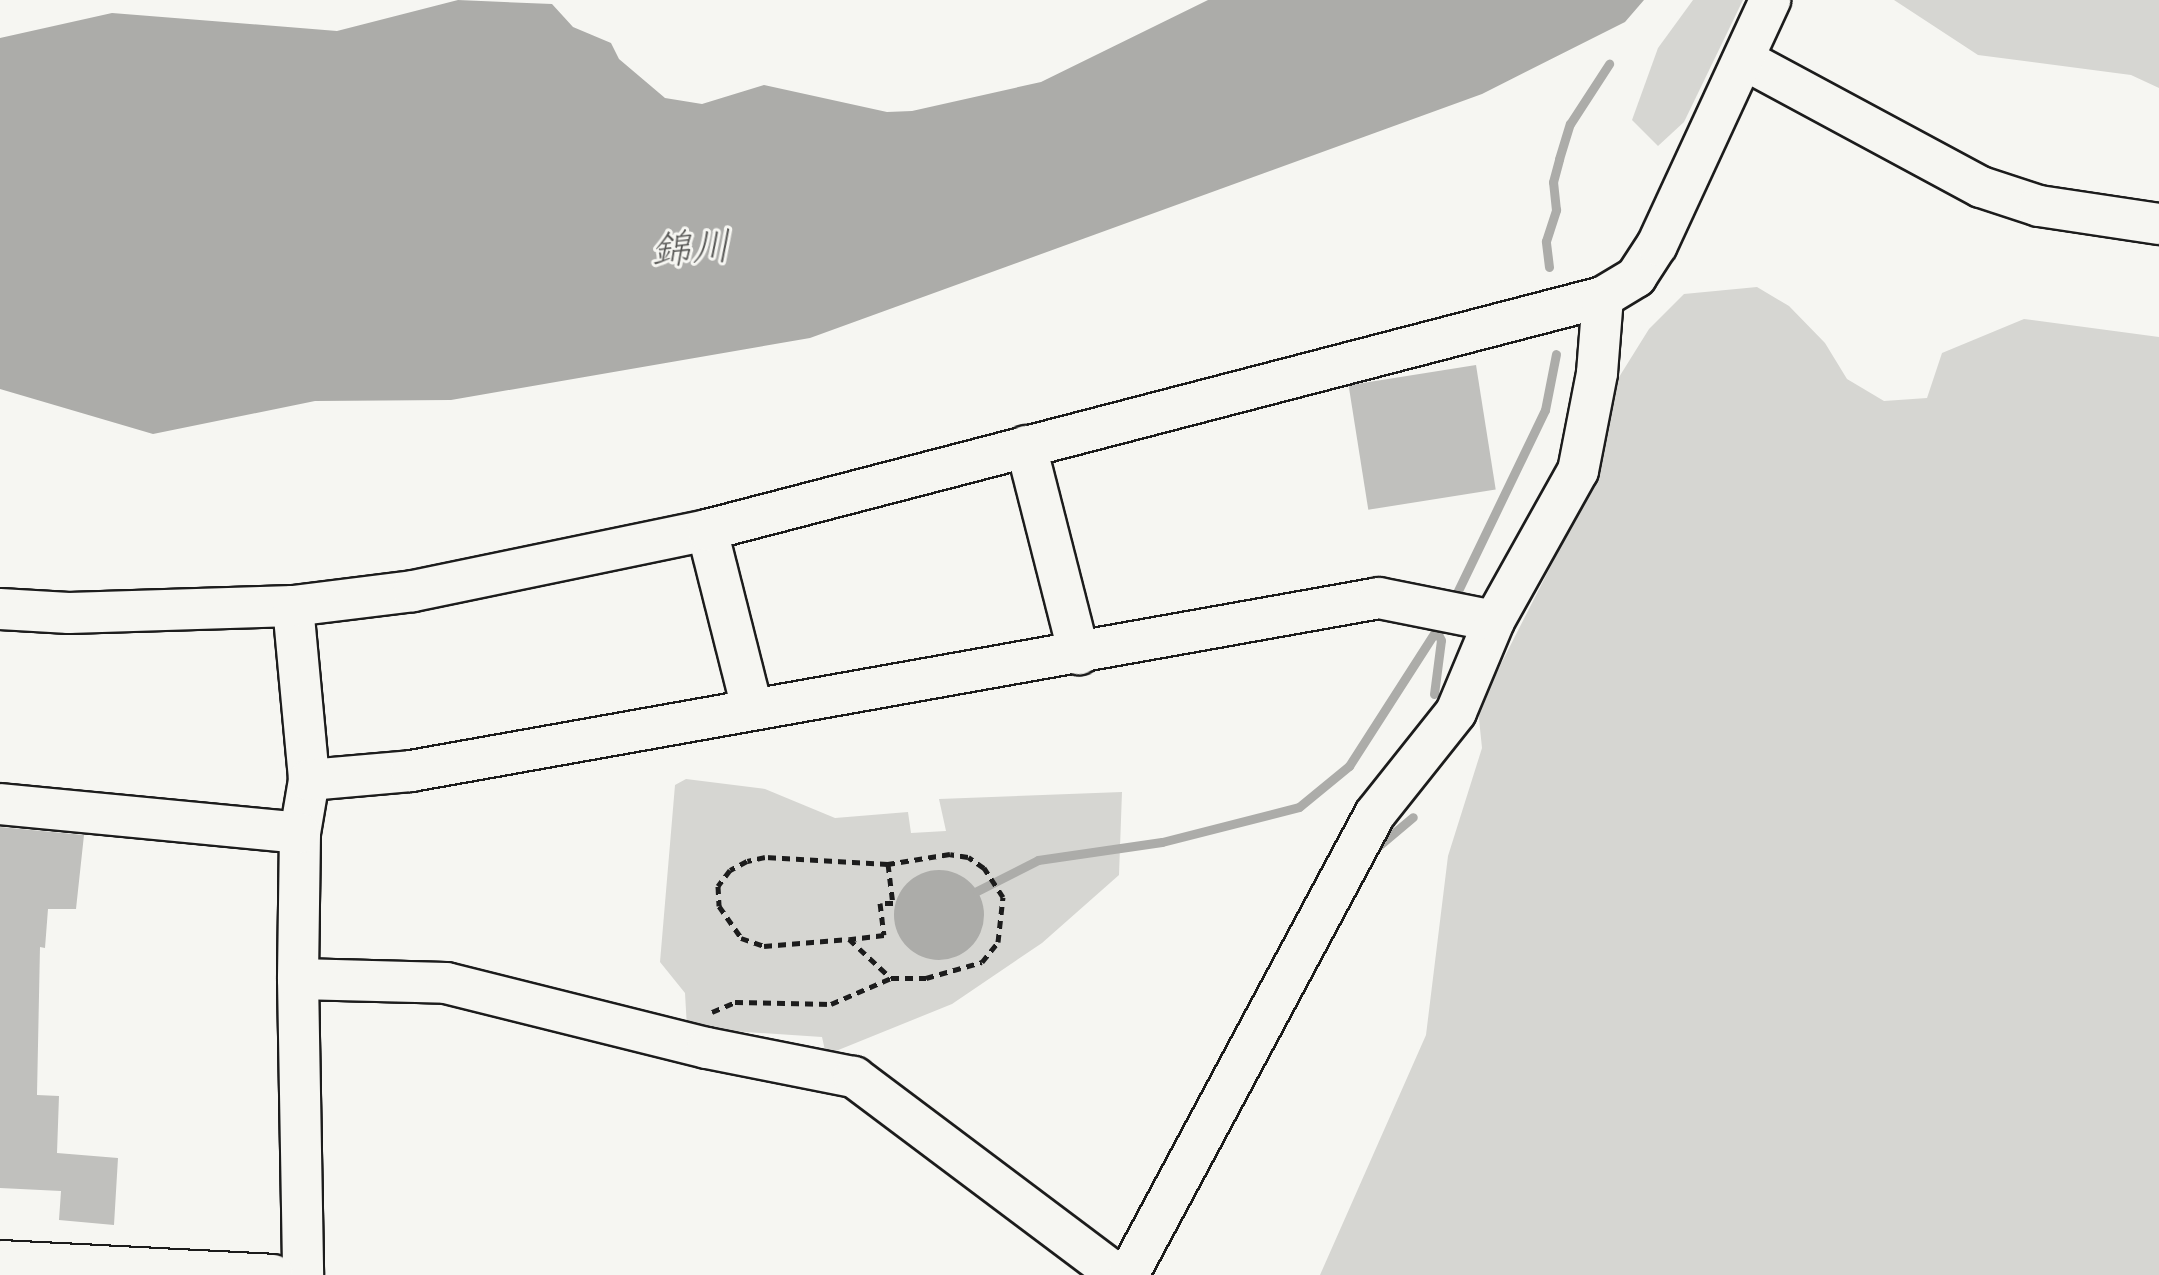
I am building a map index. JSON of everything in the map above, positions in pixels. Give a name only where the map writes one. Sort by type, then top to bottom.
[{"type":"street","points":[[0,609],[69,613],[293,606],[413,591],[707,530],[1603,297],[1636,277],[1657,245],[1745,60],[1770,0]]},
{"type":"street","points":[[1745,60],[1981,187],[2054,209],[2159,224]]},
{"type":"street","points":[[1128,1275],[1375,814],[1456,712],[1494,621],[1578,471],[1597,373],[1603,297]]},
{"type":"street","points":[[1026,446],[1079,654]]},
{"type":"street","points":[[707,530],[752,708]]},
{"type":"street","points":[[309,780],[411,771],[1379,598],[1494,621]]},
{"type":"street","points":[[293,606],[309,780],[300,833],[298,979],[303,1275]]},
{"type":"street","points":[[0,804],[300,833]]},
{"type":"street","points":[[298,979],[446,983],[707,1048],[854,1077],[1118,1275]]},
{"type":"street","points":[[0,1261],[273,1275]]},
{"type":"path","points":[[707,1048],[710,1013],[735,1002],[831,1004],[891,978],[926,978],[982,962],[998,942],[1004,913],[1003,897],[984,868],[968,857],[950,854],[888,864],[765,857],[730,870],[718,886],[719,906],[741,938],[764,946],[884,935],[880,903],[893,903],[888,864]]},
{"type":"path","points":[[849,939],[891,978]]},
{"type":"shaded area","points":[[1693,0],[1743,0],[1684,122],[1658,146],[1632,120],[1658,48]]},
{"type":"shaded area","points":[[1894,0],[2159,0],[2159,88],[2131,75],[1978,55]]},
{"type":"shaded area","points":[[1757,287],[1789,306],[1825,343],[1847,379],[1884,401],[1927,398],[1942,353],[2024,319],[2159,337],[2159,1275],[1320,1275],[1426,1035],[1448,856],[1482,748],[1478,709],[1588,493],[1606,398],[1649,329],[1684,294]]},
{"type":"shaded area","points":[[686,779],[765,789],[835,818],[908,812],[911,833],[946,831],[939,799],[1122,792],[1119,875],[1042,943],[952,1004],[826,1055],[822,1037],[687,1028],[685,993],[660,962],[675,785]]},
{"type":"water","name":"錦川","points":[[458,0],[552,4],[573,27],[611,43],[619,59],[665,98],[702,104],[764,85],[887,112],[912,111],[1041,82],[1208,0],[1644,0],[1625,22],[1482,94],[810,338],[451,400],[315,401],[153,434],[0,389],[0,38],[112,13],[337,31]]},
{"type":"water","points":[[939,870],[964,878],[976,890],[984,915],[976,940],[964,952],[939,960],[914,952],[902,940],[894,915],[902,890],[914,878]]},
{"type":"building","points":[[1476,365],[1496,489],[1368,510],[1349,385]]},
{"type":"building","points":[[0,827],[84,835],[76,909],[48,909],[45,948],[40,947],[37,1095],[59,1096],[57,1153],[118,1158],[114,1225],[59,1220],[61,1191],[0,1188]]},
{"type":"waterway","points":[[1549,267],[1546,241],[1556,210],[1553,182],[1559,159],[1570,124],[1609,64]]},
{"type":"waterway","points":[[1453,601],[1545,410],[1556,354]]},
{"type":"waterway","points":[[977,891],[1038,860],[1162,842],[1299,807],[1349,766],[1442,621]]},
{"type":"waterway","points":[[1434,694],[1441,640],[1436,630]]},
{"type":"waterway","points":[[1376,848],[1413,817]]}]
